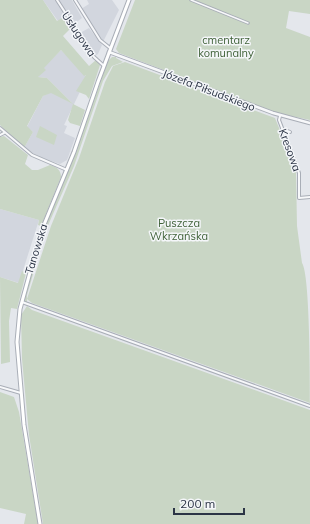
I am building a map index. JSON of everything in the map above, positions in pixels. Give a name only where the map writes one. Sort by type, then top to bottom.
[{"type":"main road","name":"Tanowska","points":[[40,524],[26,443],[21,393],[17,342],[21,302],[41,232],[67,170],[129,0]]},
{"type":"street","name":"Usługowa","points":[[57,0],[94,57],[104,66]]},
{"type":"street","name":"Usługowa","points":[[75,0],[100,40],[110,50]]},
{"type":"street","points":[[190,0],[248,23]]},
{"type":"street","name":"Józefa Piłsudskiego","points":[[110,50],[280,116],[310,123]]},
{"type":"street","name":"Kresowa","points":[[280,116],[279,120],[299,173],[299,198],[310,197]]},
{"type":"street","points":[[0,128],[4,133],[32,155],[67,170]]},
{"type":"street","points":[[282,129],[290,132]]},
{"type":"street","points":[[0,135],[4,133]]},
{"type":"street","points":[[21,302],[310,406]]},
{"type":"street","points":[[0,388],[21,393]]},
{"type":"shaded area","points":[[43,0],[55,0],[66,16],[58,21]]},
{"type":"shaded area","points":[[59,0],[72,0],[82,18],[74,24]]},
{"type":"shaded area","points":[[87,0],[112,0],[119,10],[103,42],[81,9],[89,4]]},
{"type":"shaded area","points":[[89,28],[102,45],[98,54],[95,56],[80,33]]},
{"type":"shaded area","points":[[61,50],[87,77],[64,125],[67,126],[64,133],[75,138],[67,160],[60,164],[39,157],[24,148],[33,132],[27,127],[43,96],[51,92],[72,103],[47,78],[38,77],[43,68]]},
{"type":"shaded area","points":[[0,209],[39,220],[19,283],[0,277]]},
{"type":"green space","points":[[0,0],[43,0],[57,21],[64,17],[71,28],[63,36],[89,66],[96,60],[100,65],[89,99],[86,95],[76,91],[86,75],[84,76],[61,50],[44,68],[46,70],[38,77],[47,78],[73,104],[51,93],[43,96],[27,126],[33,132],[24,148],[0,125]]},
{"type":"green space","name":"cmentarz komunalny","points":[[135,0],[310,0],[310,14],[289,11],[286,28],[310,37],[310,120],[277,113],[119,53],[116,49]]},
{"type":"green space","points":[[112,57],[116,57],[123,62],[112,66],[103,81],[74,166],[46,230],[27,295],[27,303],[24,300],[43,229],[75,152],[108,61]]},
{"type":"green space","name":"Puszcza Wkrzańska","points":[[125,62],[275,118],[296,170],[297,226],[307,286],[310,351],[310,403],[32,303],[27,299],[51,226],[79,158],[105,82],[113,66]]},
{"type":"green space","points":[[73,104],[85,110],[80,126],[70,123],[68,120]]},
{"type":"green space","points":[[40,126],[57,135],[54,145],[36,137]]},
{"type":"green space","points":[[4,136],[28,155],[25,164],[32,170],[38,170],[50,165],[57,168],[60,172],[61,177],[41,226],[38,225],[39,220],[0,209],[0,137]]},
{"type":"green space","points":[[22,271],[26,273],[17,309],[11,308],[9,321],[10,362],[1,364],[0,277],[18,283]]},
{"type":"green space","points":[[27,306],[32,310],[310,410],[310,524],[43,524],[29,435],[22,359],[21,315]]},
{"type":"green space","points":[[0,392],[14,397],[19,412],[38,524],[24,524],[26,514],[0,508]]}]
